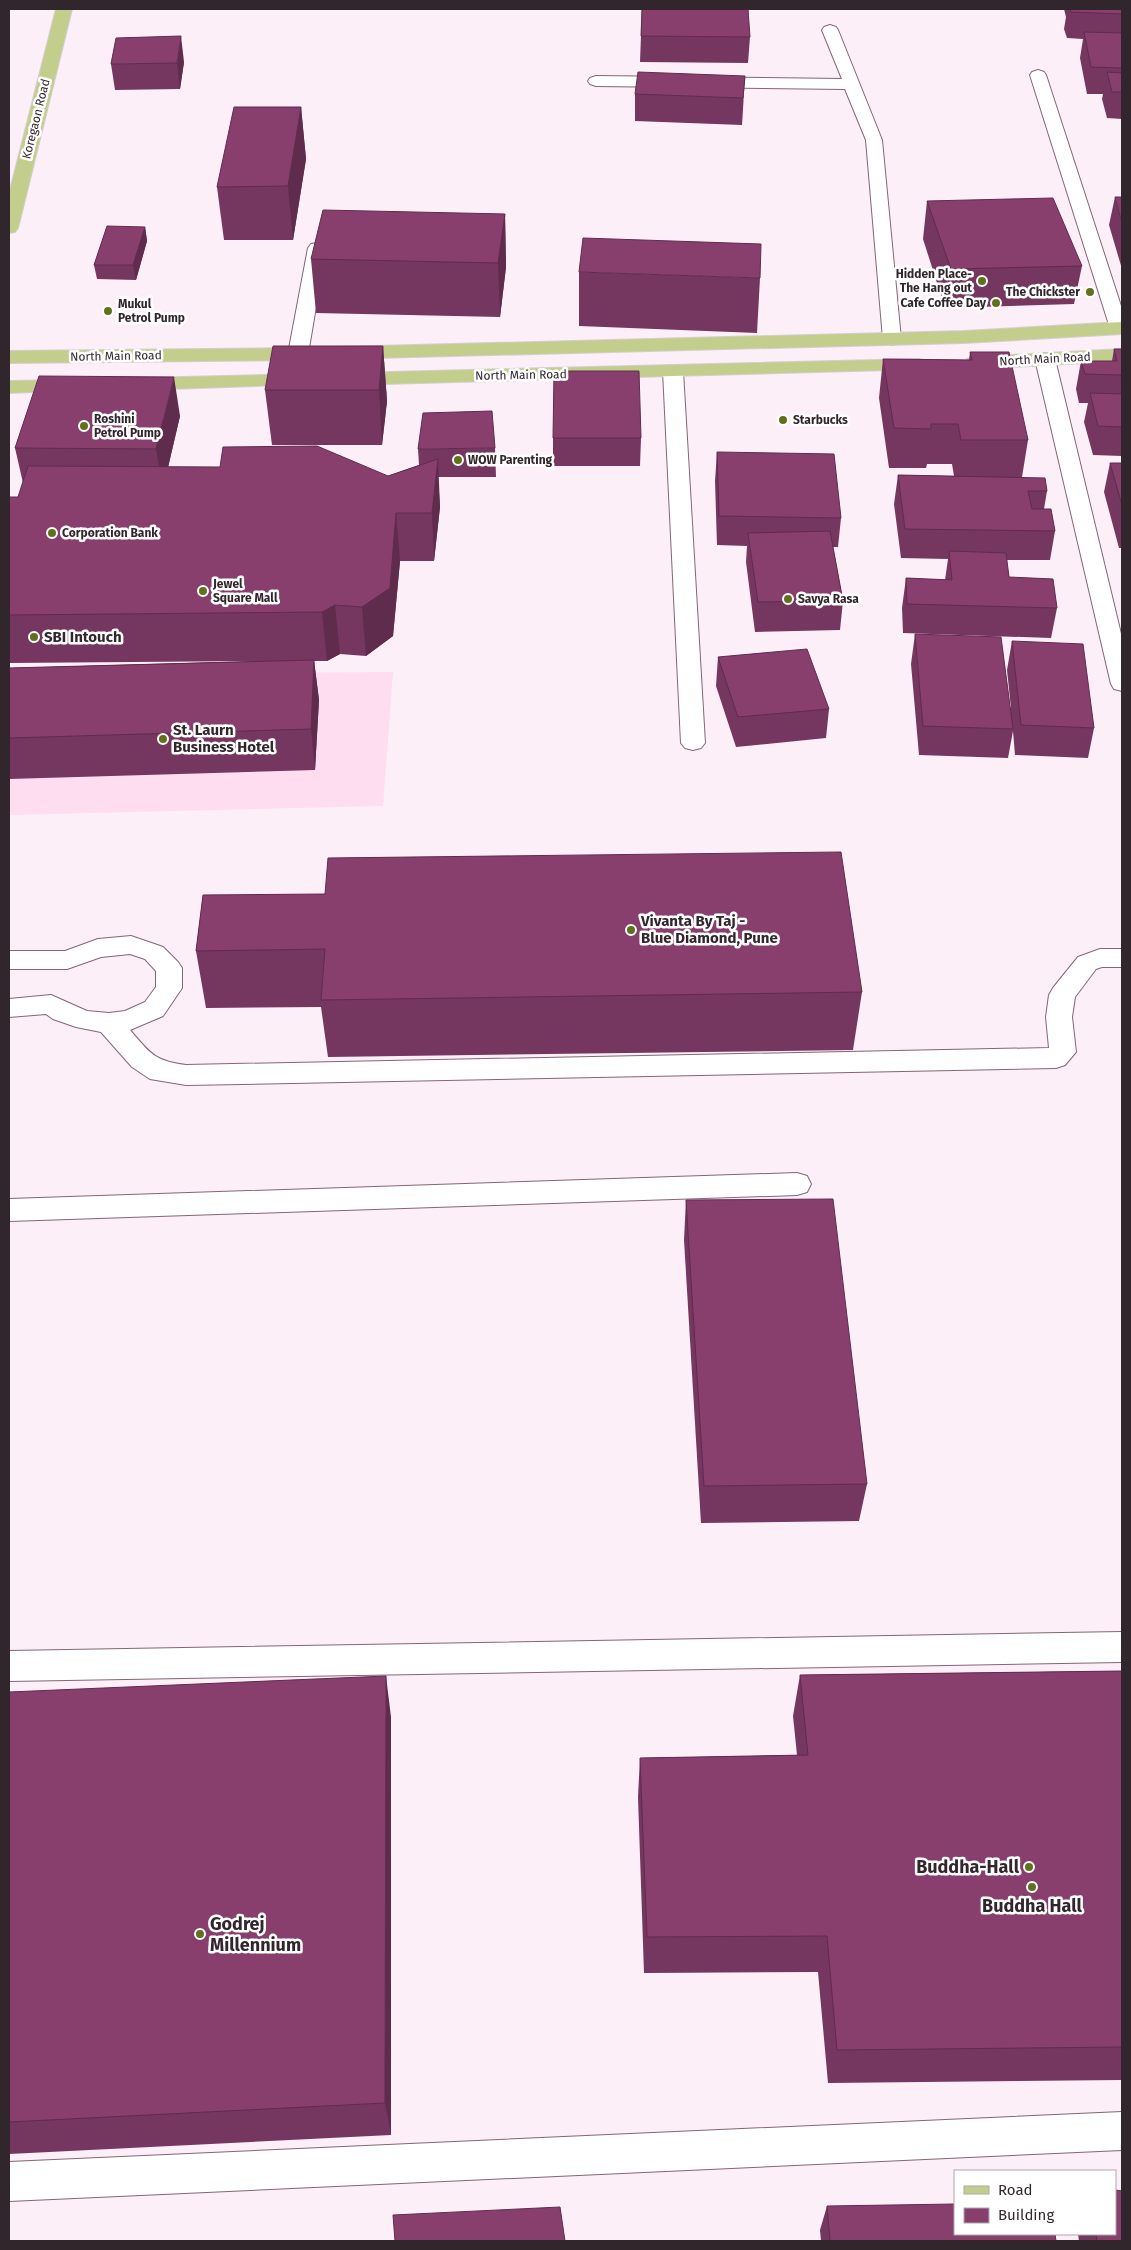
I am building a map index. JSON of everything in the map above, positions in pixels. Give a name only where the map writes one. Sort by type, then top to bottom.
[{"type":"main road","name":"Koregaon Road","points":[[9,228],[64,9]]},
{"type":"main road","name":"North Main Road","points":[[9,357],[298,354],[892,339],[1121,328]]},
{"type":"main road","name":"North Main Road","points":[[118,385],[946,364],[1122,355]]},
{"type":"main road","name":"North Main Road","points":[[9,387],[88,386]]},
{"type":"street","points":[[830,30],[874,140],[892,339]]},
{"type":"street","points":[[1038,75],[1121,328]]},
{"type":"street","points":[[596,82],[851,84]]},
{"type":"street","points":[[298,354],[317,248]]},
{"type":"street","points":[[1045,359],[1122,684]]},
{"type":"street","points":[[673,371],[693,743]]},
{"type":"street","points":[[9,960],[67,960],[98,948],[131,945],[154,953],[169,968],[169,988],[154,1009],[130,1020],[109,1023],[85,1020],[62,1012],[51,1004],[9,1008]]},
{"type":"street","points":[[109,1023],[141,1060],[160,1072],[186,1075],[1056,1058],[1063,1052],[1058,1017],[1062,995],[1086,964],[1100,958],[1122,958]]},
{"type":"street","points":[[9,1210],[797,1184]]},
{"type":"street","points":[[9,1666],[1122,1647]]},
{"type":"street","points":[[9,2182],[1122,2131]]},
{"type":"shaded area","points":[[393,672],[383,806],[9,815],[9,675]]},
{"type":"building","points":[[642,9],[748,9],[750,37],[641,36]]},
{"type":"building","points":[[1070,9],[1122,9],[1122,14],[1071,12]]},
{"type":"building","points":[[1084,32],[1122,33],[1122,68],[1091,67]]},
{"type":"building","points":[[181,36],[177,63],[111,64],[116,38]]},
{"type":"building","points":[[638,72],[745,76],[743,98],[635,94]]},
{"type":"building","points":[[1107,72],[1122,73],[1122,92],[1112,92]]},
{"type":"building","points":[[234,107],[301,107],[288,186],[217,187]]},
{"type":"building","points":[[1115,197],[1122,197],[1122,223]]},
{"type":"building","points":[[1053,198],[1082,266],[951,269],[927,201]]},
{"type":"building","points":[[323,210],[505,214],[498,263],[311,259]]},
{"type":"building","points":[[107,226],[145,227],[133,265],[94,265]]},
{"type":"building","points":[[583,238],[761,244],[760,278],[579,272]]},
{"type":"building","points":[[273,346],[383,346],[379,390],[265,390]]},
{"type":"building","points":[[1114,349],[1122,349],[1122,379],[1121,375],[1085,374],[1081,361],[1117,361]]},
{"type":"building","points":[[970,352],[1009,352],[1028,440],[961,440],[958,424],[931,424],[931,429],[894,428],[883,359],[972,360]]},
{"type":"building","points":[[554,371],[639,371],[641,438],[553,438]]},
{"type":"building","points":[[39,376],[174,377],[156,449],[15,448]]},
{"type":"building","points":[[1090,393],[1122,394],[1122,427],[1098,426]]},
{"type":"building","points":[[492,411],[495,448],[418,449],[423,413]]},
{"type":"building","name":"Jewel Square Mall","points":[[317,446],[388,476],[438,459],[432,513],[396,513],[390,588],[362,607],[335,605],[322,612],[9,615],[9,497],[18,497],[28,466],[220,467],[223,447]]},
{"type":"building","points":[[717,452],[834,454],[841,518],[719,516]]},
{"type":"building","points":[[1110,463],[1122,463],[1122,505]]},
{"type":"building","points":[[898,475],[1045,478],[1047,491],[1028,491],[1032,509],[1051,509],[1055,531],[905,529]]},
{"type":"building","points":[[830,531],[843,601],[758,602],[748,533]]},
{"type":"building","points":[[949,551],[1006,553],[1009,577],[1053,579],[1057,608],[907,604],[906,578],[952,580]]},
{"type":"building","points":[[915,634],[1001,637],[1013,729],[923,726]]},
{"type":"building","points":[[1012,641],[1083,644],[1094,728],[1021,725]]},
{"type":"building","points":[[807,649],[829,709],[738,717],[718,657]]},
{"type":"building","points":[[314,660],[311,729],[9,738],[9,668]]},
{"type":"building","points":[[841,852],[862,992],[321,1000],[325,949],[196,951],[203,895],[325,894],[328,858]]},
{"type":"building","points":[[833,1199],[867,1484],[704,1486],[686,1200]]},
{"type":"building","points":[[1122,1671],[1122,2047],[837,2050],[827,1936],[647,1937],[640,1758],[808,1755],[800,1675]]},
{"type":"building","name":"Godrej Millennium","points":[[386,1676],[385,2103],[9,2122],[9,1692]]},
{"type":"building","points":[[1116,2190],[1122,2191],[1122,2241],[1097,2241],[1096,2235],[1116,2235]]},
{"type":"building","points":[[954,2204],[954,2235],[1055,2235],[1056,2241],[830,2241],[827,2206]]},
{"type":"building","points":[[560,2207],[565,2241],[395,2241],[393,2215]]},
{"type":"place","name":"Hidden Place- The Hang out","points":[[982,281]]},
{"type":"place","name":"The Chickster","points":[[1090,292]]},
{"type":"place","name":"Cafe Coffee Day","points":[[996,303]]},
{"type":"place","name":"Mukul Petrol Pump","points":[[108,311]]},
{"type":"place","name":"Starbucks","points":[[783,420]]},
{"type":"place","name":"Roshini Petrol Pump","points":[[84,426]]},
{"type":"place","name":"WOW Parenting","points":[[458,460]]},
{"type":"place","name":"Corporation Bank","points":[[52,533]]},
{"type":"place","name":"Jewel Square Mall","points":[[203,591]]},
{"type":"place","name":"Savya Rasa","points":[[788,599]]},
{"type":"place","name":"SBI Intouch","points":[[34,637]]},
{"type":"place","name":"St. Laurn Business Hotel","points":[[163,739]]},
{"type":"place","name":"Vivanta By Taj - Blue Diamond, Pune","points":[[631,930]]},
{"type":"place","name":"Buddha-Hall","points":[[1029,1867]]},
{"type":"place","name":"Buddha Hall","points":[[1032,1887]]},
{"type":"place","name":"Godrej Millennium","points":[[200,1934]]}]
